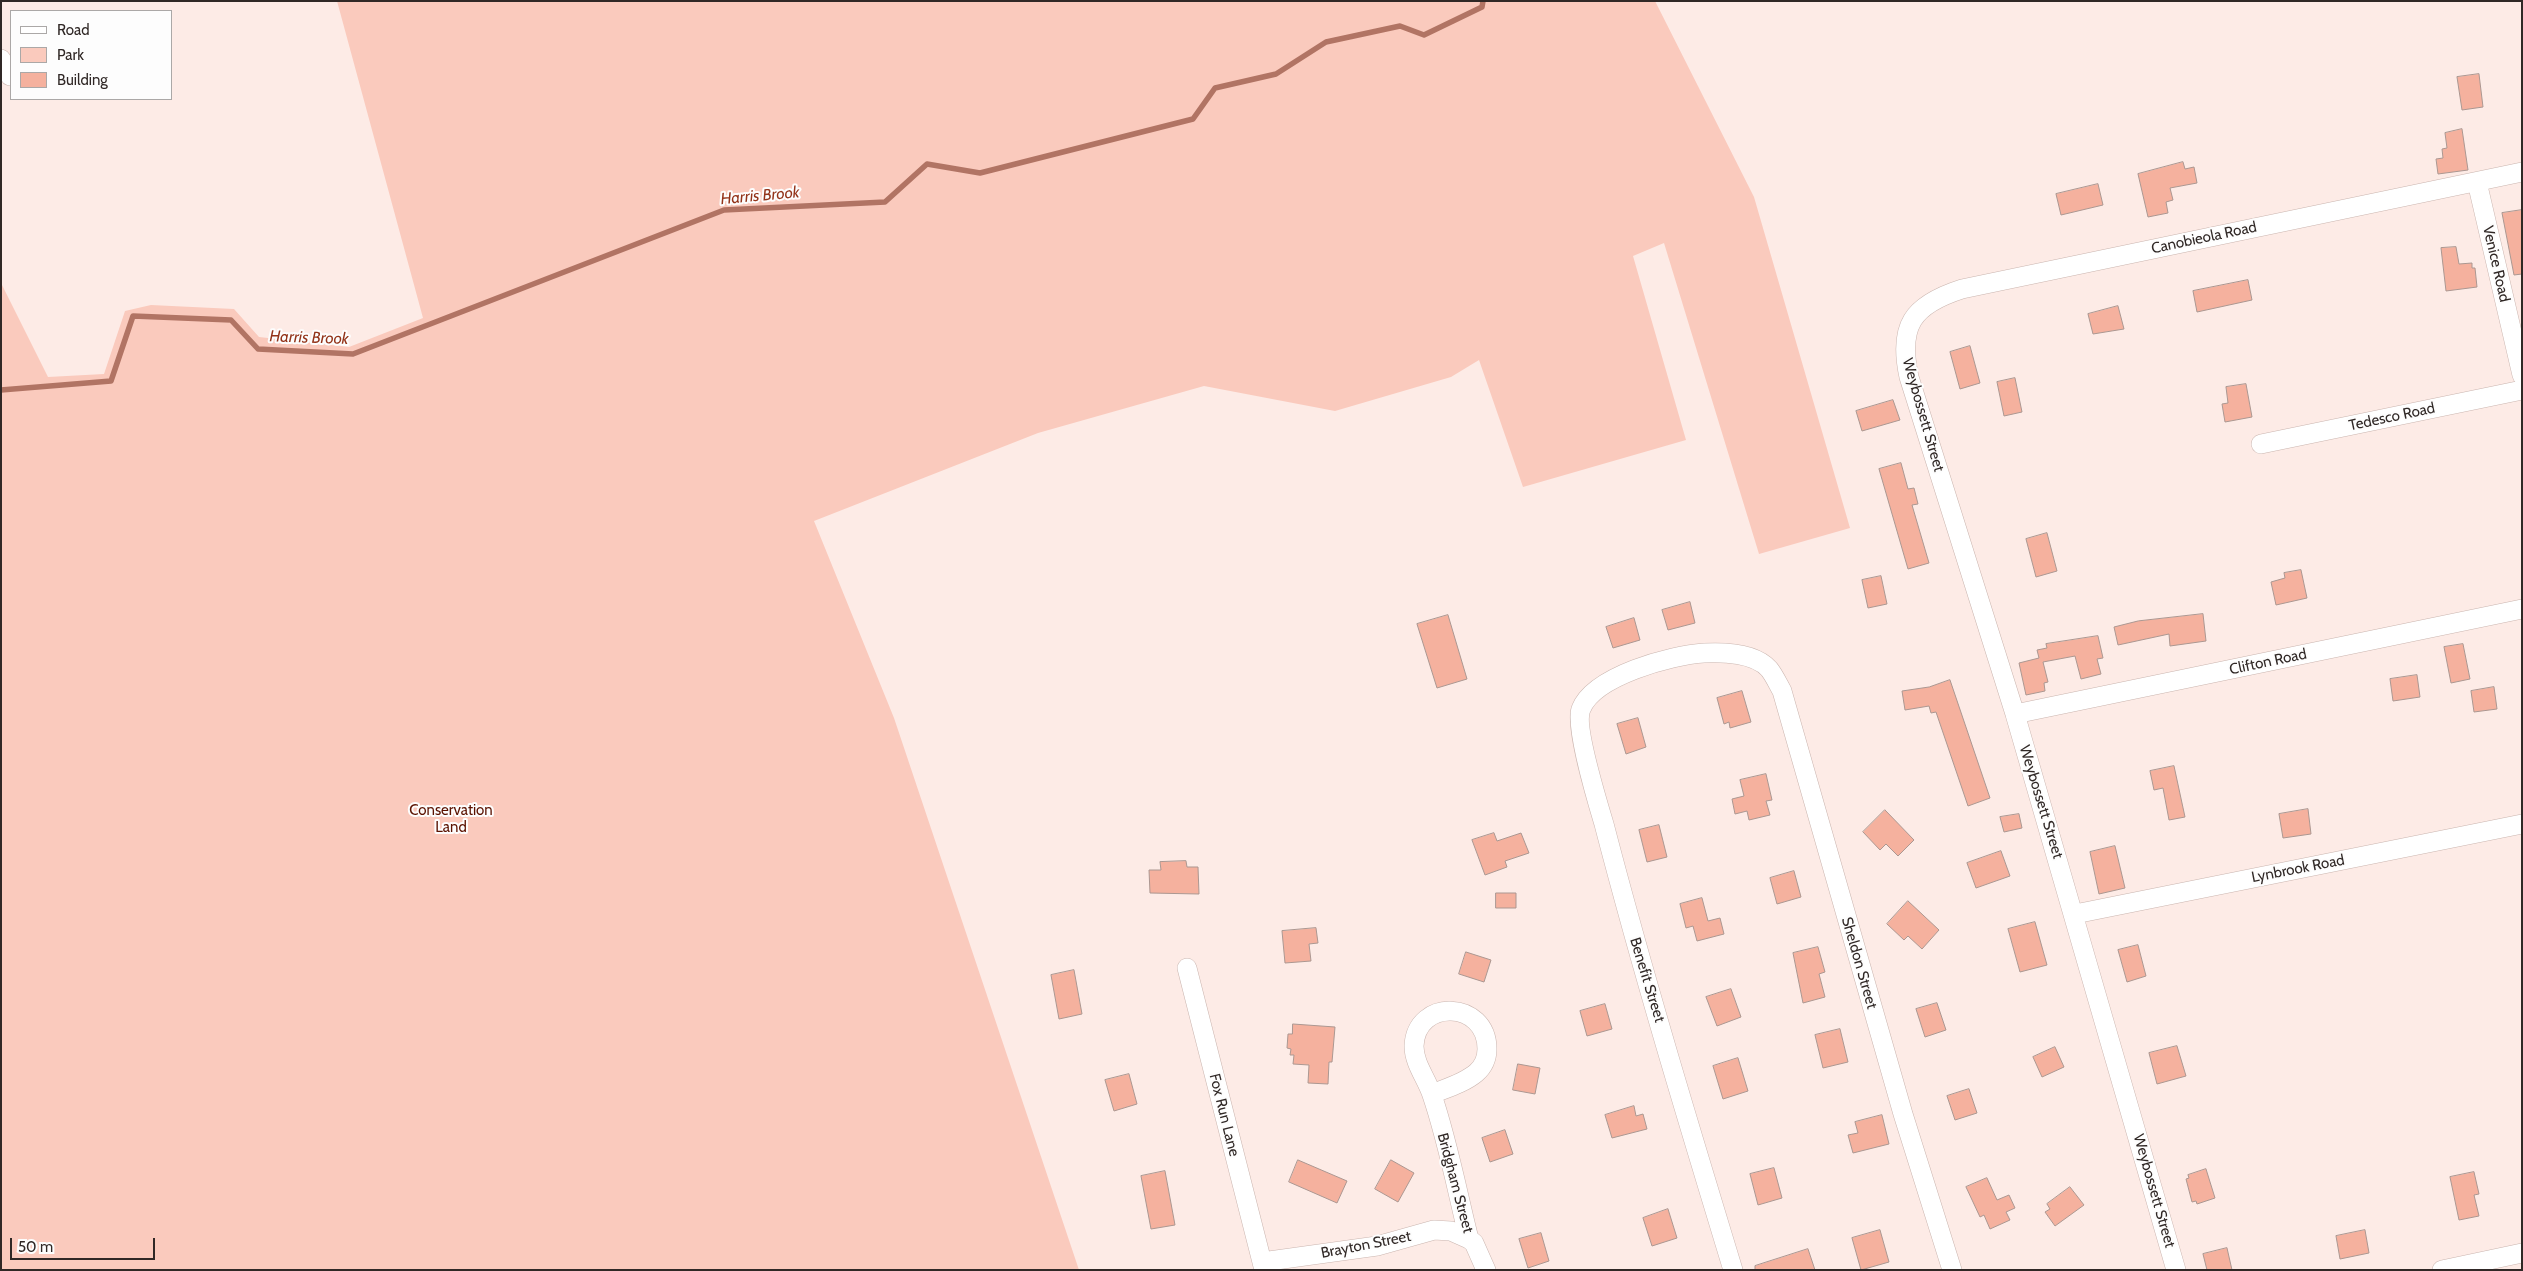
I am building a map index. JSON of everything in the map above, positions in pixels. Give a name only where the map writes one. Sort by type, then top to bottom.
[{"type":"street","points":[[1,59],[10,76]]},
{"type":"street","name":"Canobieola Road","points":[[1906,336],[1909,323],[1929,303],[1962,290],[2522,172]]},
{"type":"street","name":"Venice Road","points":[[2477,182],[2522,375]]},
{"type":"street","name":"Weybossett Street","points":[[1906,336],[1905,349],[1909,377],[2015,714],[2075,914],[2176,1270]]},
{"type":"street","name":"Tedesco Road","points":[[2261,444],[2522,390]]},
{"type":"street","name":"Clifton Road","points":[[2015,714],[2522,609]]},
{"type":"street","name":"Benefit Street","points":[[1733,1270],[1634,940],[1597,804],[1580,731],[1579,714],[1581,707],[1593,692],[1604,683],[1642,668],[1695,654],[1730,652],[1759,663]]},
{"type":"street","name":"Sheldon Street","points":[[1759,663],[1769,669],[1782,690],[1903,1114],[1952,1270]]},
{"type":"street","name":"Lynbrook Road","points":[[2075,914],[2522,824]]},
{"type":"street","name":"Fox Run Lane","points":[[1187,968],[1263,1266]]},
{"type":"street","name":"Bridgham Street","points":[[1432,1094],[1462,1082],[1477,1072],[1484,1063],[1487,1041],[1482,1026],[1472,1016],[1456,1011],[1443,1011],[1426,1018],[1416,1031],[1414,1048],[1419,1067],[1432,1094],[1469,1239],[1474,1243],[1486,1270]]},
{"type":"street","name":"Brayton Street","points":[[1263,1266],[1377,1246],[1434,1230],[1451,1231],[1469,1239]]},
{"type":"street","points":[[2442,1270],[2522,1253]]},
{"type":"green space","name":"Conservation Land","points":[[337,1],[1655,1],[1754,197],[1850,528],[1759,554],[1664,243],[1633,256],[1686,440],[1523,487],[1479,360],[1451,377],[1335,411],[1204,386],[1038,433],[814,521],[894,718],[1079,1270],[1,1270],[1,283],[48,377],[104,374],[125,311],[151,305],[234,309],[259,337],[349,347],[423,318]]},
{"type":"building","points":[[2479,74],[2483,107],[2462,110],[2457,77]]},
{"type":"building","points":[[2462,129],[2468,170],[2438,174],[2436,159],[2443,158],[2442,149],[2447,148],[2445,133]]},
{"type":"building","points":[[2183,162],[2185,169],[2194,167],[2197,183],[2170,188],[2173,200],[2166,202],[2168,213],[2148,217],[2138,174]]},
{"type":"building","points":[[2098,184],[2103,205],[2061,215],[2056,194]]},
{"type":"building","points":[[2522,210],[2522,274],[2514,275],[2502,213]]},
{"type":"building","points":[[2456,247],[2459,264],[2472,263],[2472,268],[2475,268],[2477,287],[2446,291],[2441,248]]},
{"type":"building","points":[[2248,280],[2252,300],[2197,312],[2193,291]]},
{"type":"building","points":[[2118,306],[2124,329],[2093,334],[2088,314]]},
{"type":"building","points":[[1970,346],[1980,383],[1960,389],[1950,352]]},
{"type":"building","points":[[2015,378],[2022,412],[2004,416],[1997,382]]},
{"type":"building","points":[[2246,384],[2252,417],[2225,422],[2222,404],[2228,403],[2226,387]]},
{"type":"building","points":[[1893,400],[1900,420],[1862,431],[1856,411]]},
{"type":"building","points":[[1901,463],[1908,489],[1914,488],[1918,504],[1912,505],[1929,563],[1908,569],[1879,469]]},
{"type":"building","points":[[2047,533],[2057,571],[2036,577],[2026,539]]},
{"type":"building","points":[[2301,570],[2307,598],[2276,605],[2271,582],[2285,578],[2284,573]]},
{"type":"building","points":[[1881,576],[1887,604],[1868,608],[1862,580]]},
{"type":"building","points":[[1690,602],[1695,623],[1668,630],[1662,610]]},
{"type":"building","points":[[2203,614],[2206,641],[2170,646],[2169,634],[2118,645],[2114,627],[2138,621]]},
{"type":"building","points":[[1448,615],[1467,679],[1437,688],[1417,624]]},
{"type":"building","points":[[1634,618],[1640,640],[1613,648],[1606,627]]},
{"type":"building","points":[[2098,636],[2103,658],[2097,659],[2101,674],[2081,679],[2075,656],[2043,662],[2048,682],[2044,683],[2045,691],[2026,695],[2019,663],[2039,658],[2037,650],[2047,648],[2046,644]]},
{"type":"building","points":[[2463,644],[2470,679],[2451,683],[2444,647]]},
{"type":"building","points":[[2417,675],[2420,697],[2393,701],[2390,679]]},
{"type":"building","points":[[1950,680],[1990,798],[1968,806],[1936,712],[1931,713],[1929,706],[1905,710],[1902,691],[1929,687]]},
{"type":"building","points":[[2494,687],[2497,709],[2474,712],[2471,691]]},
{"type":"building","points":[[1742,691],[1751,722],[1730,728],[1729,722],[1724,724],[1717,698]]},
{"type":"building","points":[[1638,718],[1646,747],[1626,754],[1617,724]]},
{"type":"building","points":[[2174,766],[2185,817],[2169,820],[2163,788],[2154,790],[2150,771]]},
{"type":"building","points":[[1766,774],[1772,800],[1766,801],[1770,815],[1749,820],[1747,811],[1735,814],[1732,799],[1744,796],[1740,780]]},
{"type":"building","points":[[2308,809],[2311,834],[2283,838],[2279,814]]},
{"type":"building","points":[[1885,810],[1914,840],[1898,856],[1886,844],[1880,850],[1863,832]]},
{"type":"building","points":[[2019,814],[2022,828],[2004,832],[2000,817]]},
{"type":"building","points":[[1659,825],[1667,857],[1647,862],[1639,830]]},
{"type":"building","points":[[1494,833],[1497,841],[1521,833],[1529,853],[1505,861],[1507,867],[1485,875],[1472,840]]},
{"type":"building","points":[[2115,846],[2125,888],[2099,894],[2090,852]]},
{"type":"building","points":[[2001,851],[2010,876],[1976,888],[1967,863]]},
{"type":"building","points":[[1186,861],[1187,867],[1198,867],[1199,894],[1150,893],[1149,870],[1161,870],[1160,862]]},
{"type":"building","points":[[1794,871],[1801,897],[1777,904],[1770,878]]},
{"type":"building","points":[[1496,893],[1516,893],[1516,908],[1496,908]]},
{"type":"building","points":[[1702,898],[1708,921],[1720,918],[1724,934],[1697,941],[1693,926],[1686,928],[1680,904]]},
{"type":"building","points":[[1908,901],[1939,930],[1922,949],[1908,936],[1904,940],[1887,924]]},
{"type":"building","points":[[2035,922],[2047,965],[2020,972],[2008,929]]},
{"type":"building","points":[[1316,928],[1318,943],[1309,944],[1311,961],[1285,963],[1282,931]]},
{"type":"building","points":[[2138,945],[2146,976],[2127,982],[2118,950]]},
{"type":"building","points":[[1818,947],[1825,972],[1819,974],[1825,997],[1803,1003],[1793,953]]},
{"type":"building","points":[[1466,952],[1491,960],[1484,982],[1459,974]]},
{"type":"building","points":[[1074,970],[1082,1014],[1059,1019],[1051,975]]},
{"type":"building","points":[[1731,989],[1741,1017],[1717,1026],[1706,997]]},
{"type":"building","points":[[1937,1003],[1946,1030],[1925,1037],[1916,1009]]},
{"type":"building","points":[[1605,1004],[1612,1029],[1587,1036],[1580,1011]]},
{"type":"building","points":[[1293,1024],[1335,1027],[1332,1062],[1329,1062],[1328,1084],[1308,1083],[1309,1065],[1293,1064],[1294,1055],[1290,1055],[1291,1049],[1287,1048],[1288,1034],[1292,1034]]},
{"type":"building","points":[[1840,1029],[1848,1062],[1823,1068],[1815,1035]]},
{"type":"building","points":[[2177,1046],[2186,1076],[2157,1084],[2149,1053]]},
{"type":"building","points":[[2055,1047],[2064,1067],[2042,1077],[2033,1057]]},
{"type":"building","points":[[1738,1058],[1748,1091],[1723,1099],[1713,1066]]},
{"type":"building","points":[[1518,1064],[1540,1068],[1535,1094],[1513,1090]]},
{"type":"building","points":[[1129,1074],[1137,1104],[1114,1111],[1105,1080]]},
{"type":"building","points":[[1969,1089],[1977,1113],[1955,1120],[1947,1096]]},
{"type":"building","points":[[1634,1106],[1636,1116],[1643,1114],[1647,1129],[1612,1138],[1605,1115]]},
{"type":"building","points":[[1882,1115],[1889,1144],[1853,1153],[1848,1135],[1858,1133],[1855,1122]]},
{"type":"building","points":[[1505,1130],[1513,1154],[1490,1162],[1482,1138]]},
{"type":"building","points":[[1298,1160],[1347,1181],[1337,1203],[1289,1182]]},
{"type":"building","points":[[1391,1160],[1414,1173],[1398,1202],[1375,1189]]},
{"type":"building","points":[[1774,1168],[1782,1198],[1758,1205],[1750,1174]]},
{"type":"building","points":[[2206,1169],[2215,1198],[2197,1204],[2196,1201],[2192,1202],[2186,1179],[2189,1178],[2188,1175]]},
{"type":"building","points":[[1165,1171],[1175,1225],[1151,1229],[1141,1176]]},
{"type":"building","points":[[2474,1172],[2479,1194],[2474,1195],[2479,1216],[2459,1220],[2450,1177]]},
{"type":"building","points":[[1987,1178],[1997,1200],[2009,1195],[2015,1208],[2006,1212],[2010,1220],[1990,1229],[1984,1215],[1980,1217],[1966,1187]]},
{"type":"building","points":[[2070,1187],[2084,1205],[2055,1226],[2045,1212],[2050,1209],[2047,1204]]},
{"type":"building","points":[[1668,1209],[1677,1238],[1652,1246],[1643,1218]]},
{"type":"building","points":[[1880,1230],[1889,1262],[1861,1270],[1852,1238]]},
{"type":"building","points":[[2365,1230],[2369,1253],[2340,1259],[2336,1236]]},
{"type":"building","points":[[1541,1233],[1549,1261],[1528,1268],[1519,1239]]},
{"type":"building","points":[[2227,1248],[2232,1270],[2207,1270],[2203,1254]]},
{"type":"building","points":[[1808,1249],[1815,1270],[1755,1270],[1755,1266]]},
{"type":"waterway","name":"Harris Brook","points":[[1,390],[111,381],[133,316],[231,320],[258,349],[353,354],[724,210],[885,202],[927,164],[980,173],[1193,119],[1215,88],[1276,74],[1326,42],[1400,26],[1424,35],[1482,7],[1483,1]]}]
